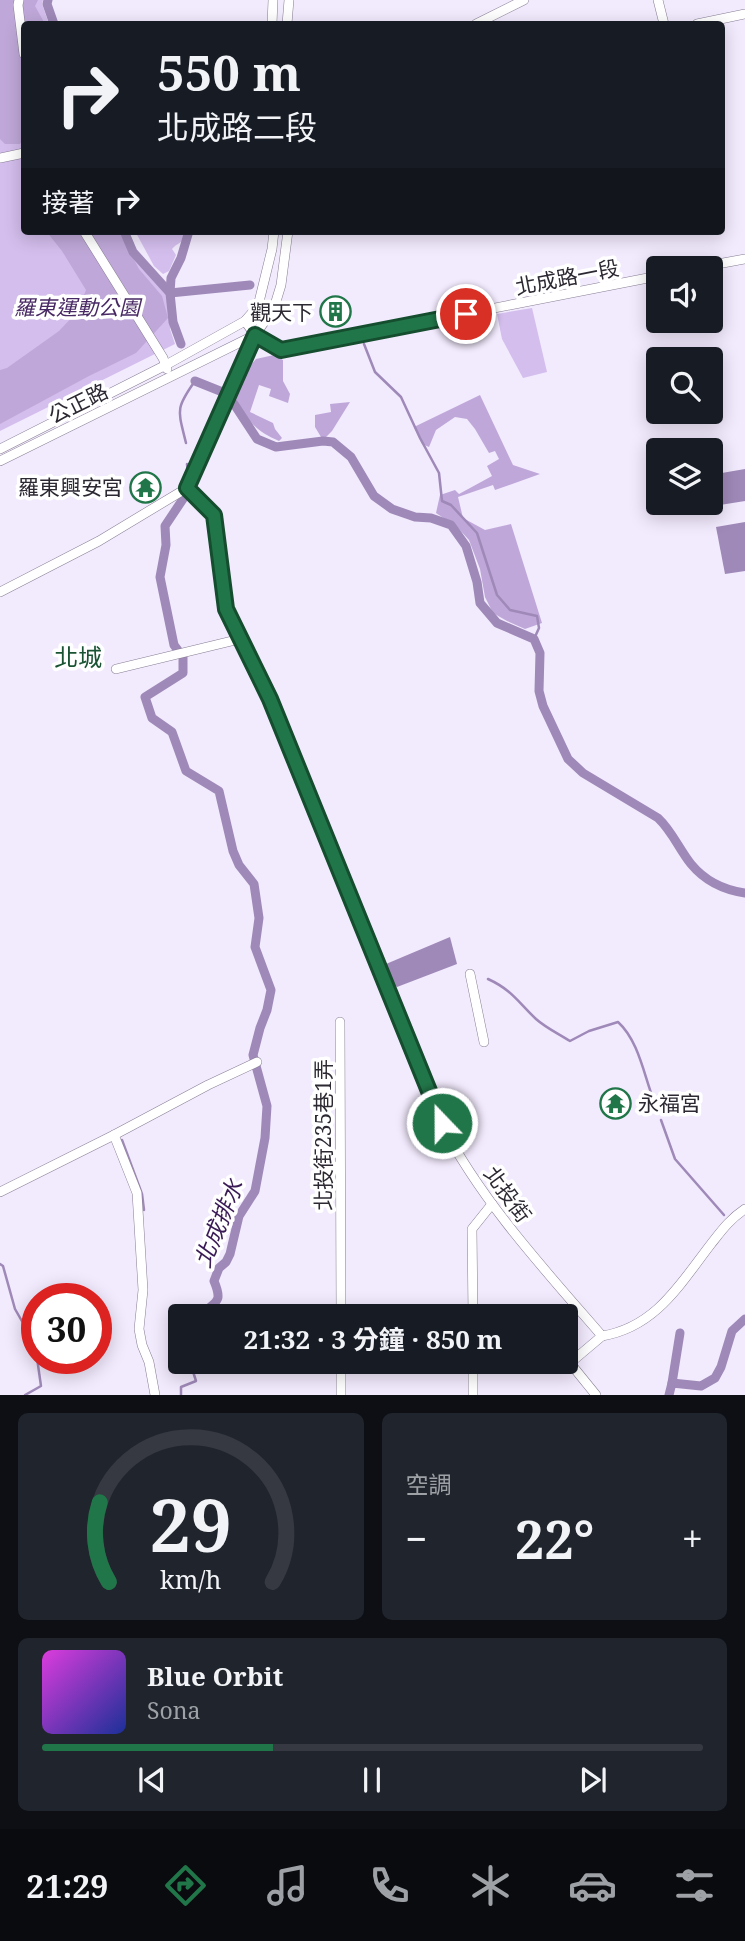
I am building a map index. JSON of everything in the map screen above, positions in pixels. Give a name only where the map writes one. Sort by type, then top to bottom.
[{"type":"street","points":[[19,0],[21,30]]},
{"type":"street","points":[[272,0],[272,21]]},
{"type":"street","points":[[287,21],[289,0]]},
{"type":"street","points":[[482,21],[524,0]]},
{"type":"street","points":[[659,0],[663,21]]},
{"type":"street","points":[[710,21],[745,13]]},
{"type":"street","points":[[0,158],[21,154]]},
{"type":"street","points":[[86,235],[163,358],[171,376]]},
{"type":"street","points":[[0,592],[99,541],[187,488],[255,335],[245,321],[258,306],[274,235]]},
{"type":"street","name":"公正路","points":[[0,461],[255,335],[274,308],[281,285],[287,235]]},
{"type":"street","points":[[723,262],[745,258]]},
{"type":"street","name":"北成路一段","points":[[255,335],[281,350],[646,278]]},
{"type":"street","name":"公正路","points":[[0,449],[166,365],[245,321]]},
{"type":"street","name":"北投街","points":[[187,488],[214,515],[226,609],[270,699],[442,1123],[453,1145],[492,1204],[602,1336]]},
{"type":"street","points":[[116,669],[240,639]]},
{"type":"street","points":[[470,974],[484,1042]]},
{"type":"street","name":"北投街235巷1弄","points":[[340,1022],[341,1304]]},
{"type":"street","points":[[0,1192],[253,1063]]},
{"type":"street","points":[[114,1135],[136,1193],[143,1290],[139,1329],[155,1395]]},
{"type":"street","points":[[473,1304],[472,1229],[492,1204]]},
{"type":"street","points":[[596,1395],[570,1363],[602,1336],[617,1334],[655,1313],[732,1218],[745,1209]]},
{"type":"street","points":[[341,1374],[341,1395]]},
{"type":"street","points":[[473,1374],[473,1395]]},
{"type":"green space","name":"羅東運動公園","points":[[0,0],[43,0],[48,21],[21,21],[21,235],[126,235],[141,264],[164,286],[171,320],[170,329],[175,344],[0,431]]},
{"type":"green space","points":[[137,235],[183,235],[182,241],[172,249],[176,255],[169,271],[163,274],[154,266]]},
{"type":"green space","points":[[532,308],[547,372],[523,378],[502,339],[497,314]]},
{"type":"shaded area","points":[[0,0],[38,0],[35,6],[43,21],[21,21],[21,143],[5,144],[0,139]]},
{"type":"shaded area","points":[[49,235],[121,235],[139,269],[162,296],[168,318],[136,353],[0,424],[0,370],[7,368],[59,331],[78,311],[86,290]]},
{"type":"shaded area","points":[[274,355],[283,360],[283,381],[290,394],[288,403],[269,396],[271,389],[259,385],[250,412],[273,423],[282,438],[279,441],[257,428],[234,398],[243,374],[256,359]]},
{"type":"shaded area","points":[[480,395],[513,465],[540,474],[495,490],[493,485],[458,497],[463,518],[485,530],[511,524],[542,623],[525,629],[493,613],[485,597],[480,569],[469,540],[457,527],[436,513],[440,495],[455,490],[459,494],[492,476],[487,466],[499,459],[495,451],[489,453],[467,419],[455,417],[436,430],[429,447],[422,444],[414,427]]},
{"type":"shaded area","points":[[350,402],[332,431],[326,437],[321,437],[315,427],[315,415],[331,412],[330,404]]},
{"type":"shaded area","points":[[745,469],[745,501],[723,505],[723,473]]},
{"type":"shaded area","points":[[745,522],[745,571],[725,574],[716,527]]},
{"type":"shaded area","points":[[450,937],[457,964],[397,987],[392,983],[386,964]]},
{"type":"waterway","points":[[48,0],[53,21]]},
{"type":"waterway","points":[[126,235],[133,252],[170,293],[250,285]]},
{"type":"waterway","points":[[181,344],[173,322],[170,293],[171,278],[188,235]]},
{"type":"waterway","points":[[364,344],[375,372],[401,397],[439,473],[442,501],[451,505],[477,533],[497,595],[510,610],[537,616],[539,628],[534,639]]},
{"type":"waterway","name":"北成排水","points":[[186,443],[180,410],[195,381]]},
{"type":"waterway","points":[[195,381],[220,391],[234,404],[257,439],[276,447],[333,442],[351,457],[374,496],[392,509],[451,525],[466,546],[480,603],[497,623],[534,639],[540,653],[539,691],[543,706],[568,759],[583,773],[658,818],[702,875],[722,887],[745,893]]},
{"type":"waterway","name":"北成排水","points":[[187,464],[188,475]]},
{"type":"waterway","name":"北成排水","points":[[183,499],[165,526],[166,545],[160,577],[174,645],[183,657],[183,673],[145,697],[152,718],[172,732],[186,771],[219,791],[233,851],[239,865],[254,884],[259,918],[255,947],[271,990],[253,1055],[267,1106],[265,1138],[255,1191],[239,1216],[230,1254],[219,1268],[214,1281],[218,1298],[214,1304]]},
{"type":"waterway","points":[[488,979],[509,992],[540,1022],[570,1041],[589,1031],[618,1022],[636,1049],[654,1101]]},
{"type":"waterway","points":[[661,1120],[675,1159],[724,1215]]},
{"type":"waterway","points":[[122,1140],[142,1194],[144,1210]]},
{"type":"waterway","points":[[0,1264],[21,1320]]},
{"type":"waterway","points":[[669,1395],[672,1383],[701,1386],[715,1378],[732,1331],[745,1319]]},
{"type":"waterway","points":[[672,1383],[680,1333]]},
{"type":"waterway","points":[[25,1395],[41,1386],[39,1374]]},
{"type":"waterway","name":"北成排水","points":[[181,1395],[181,1387],[196,1381],[194,1374]]},
{"type":"place","name":"觀天下","points":[[336,312]]},
{"type":"place","name":"羅東興安宮","points":[[146,487]]},
{"type":"place","name":"永福宮","points":[[615,1103]]},
{"type":"district","name":"北城","points":[[78,656]]},
{"type":"route","points":[[442,1123],[270,699],[226,609],[214,515],[187,488],[255,335],[281,350],[466,314]]}]
